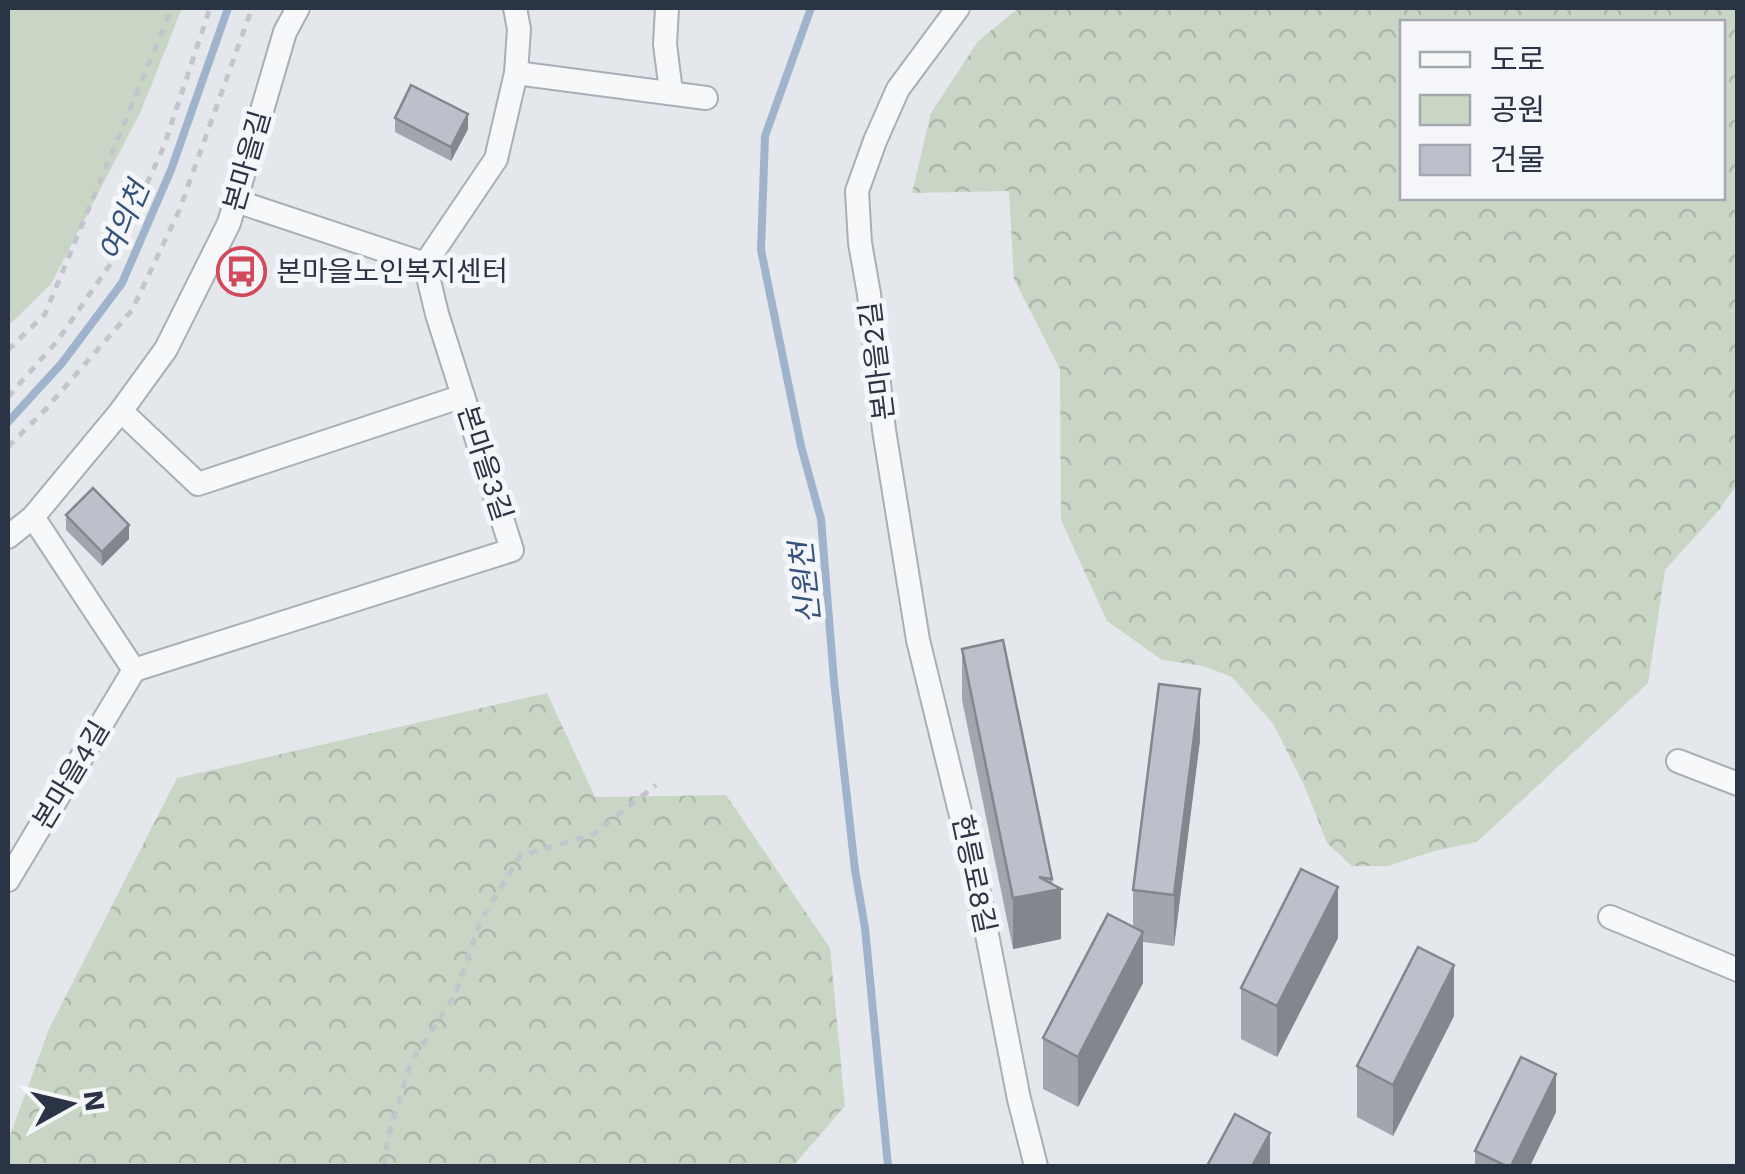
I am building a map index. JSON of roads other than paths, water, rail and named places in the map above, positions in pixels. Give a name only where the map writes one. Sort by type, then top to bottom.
[{"type":"street","name":"본마을길","points":[[8,537],[32,517],[121,411],[166,349],[241,203],[286,32],[298,8]]},
{"type":"street","points":[[241,203],[425,264],[496,160],[516,73],[519,29],[514,8]]},
{"type":"street","points":[[667,8],[664,44],[671,92]]},
{"type":"street","name":"본마을2길","points":[[910,583],[884,430],[870,294],[860,243],[858,191],[898,89],[958,8]]},
{"type":"street","points":[[516,73],[706,98]]},
{"type":"street","name":"본마을3길","points":[[134,670],[512,550],[425,264]]},
{"type":"street","points":[[121,411],[198,484],[463,396]]},
{"type":"street","points":[[32,517],[134,670]]},
{"type":"street","name":"헌릉로8길","points":[[910,583],[918,640],[975,873],[1036,1166]]},
{"type":"street","name":"본마을4길","points":[[8,880],[134,670]]},
{"type":"street","points":[[1678,761],[1738,784]]},
{"type":"street","points":[[1610,917],[1738,970]]},
{"type":"waterway","name":"여의천","points":[[8,422],[62,363],[122,283],[171,170],[228,8]]},
{"type":"waterway","name":"신원천","points":[[811,8],[765,136],[761,250],[801,446],[821,519],[834,681],[865,928],[888,1166]]},
{"type":"place","name":"본마을노인복지센터","points":[[241,271]]}]
